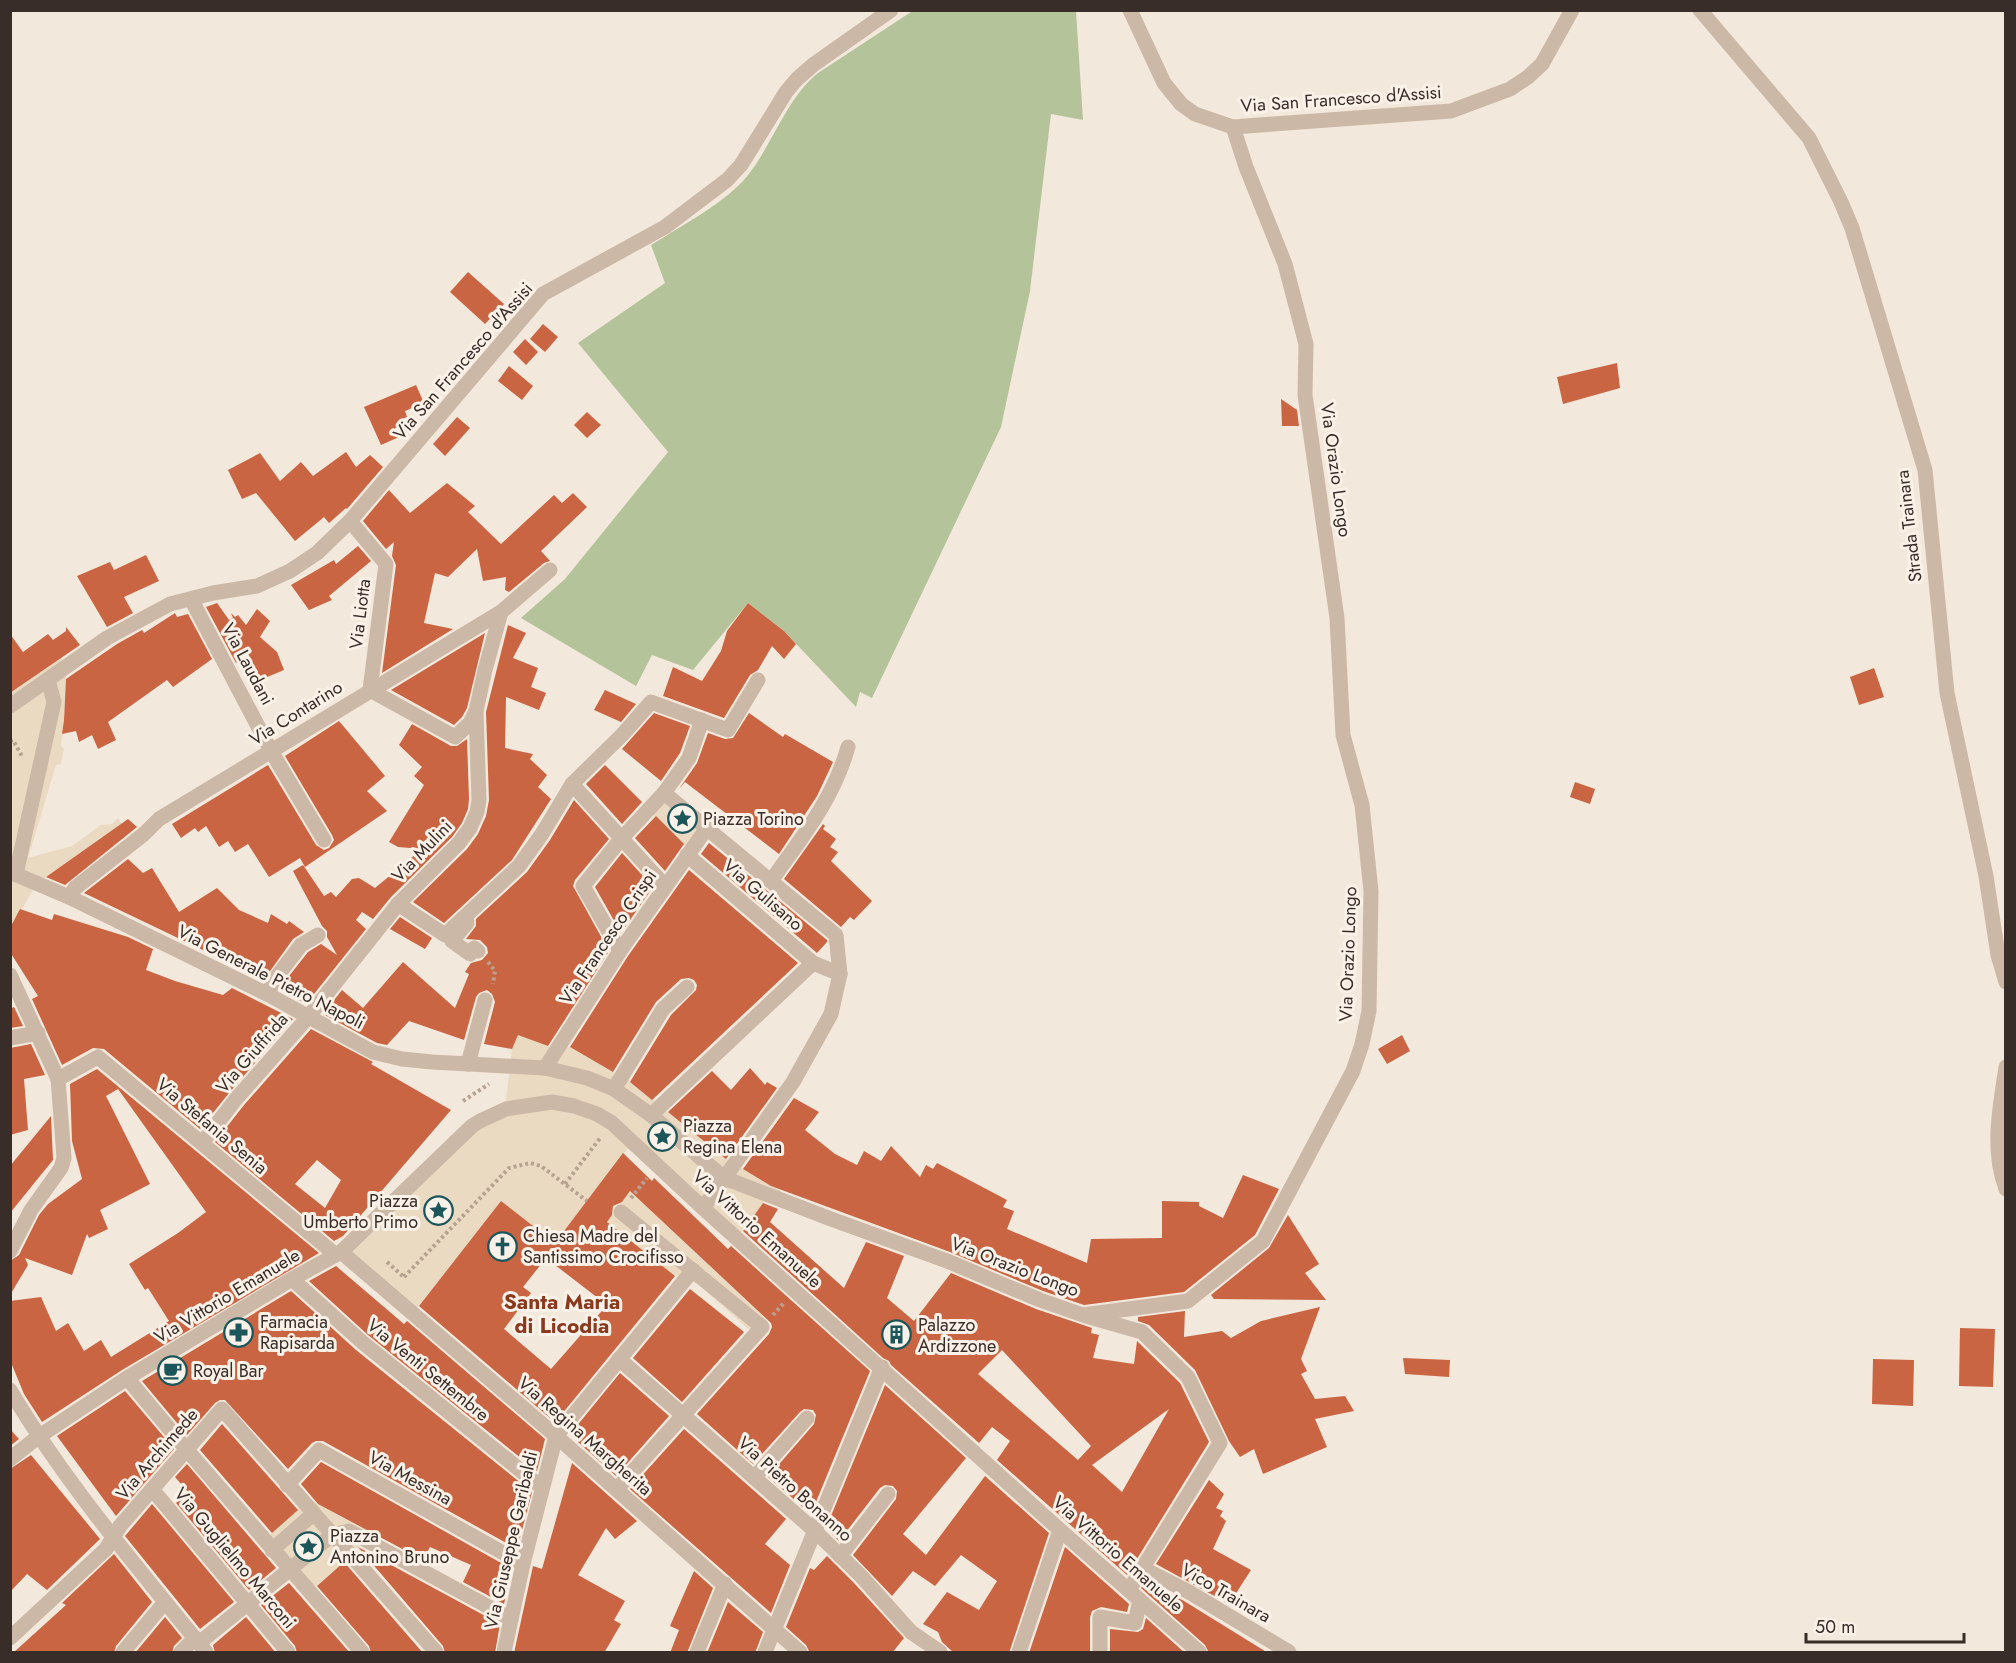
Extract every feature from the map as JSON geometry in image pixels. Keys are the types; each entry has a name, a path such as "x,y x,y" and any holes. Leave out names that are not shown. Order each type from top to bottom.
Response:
{"street":[{"name":"Via San Francesco d'Assisi","path":"10,706 107,638 170,604 213,593 257,586 290,571 317,552 350,521 543,294 665,226 727,180 748,155 786,92 797,79 813,64 891,10"},
{"name":"Via San Francesco d'Assisi","path":"1130,10 1164,83 1181,104 1195,114 1233,127 1451,111 1510,89 1528,77 1542,64 1572,10"},
{"name":"Strada Trainara","path":"1700,10 1809,138 1852,228 1925,470 1947,693 1986,876 1998,955 2006,982"},
{"name":"Via Orazio Longo","path":"656,1111 724,1178 947,1261 1040,1300 1083,1315 1188,1301 1263,1241 1353,1071 1362,1044 1369,1011 1371,891 1362,805 1343,735 1337,618 1305,395 1306,344 1285,264 1246,167 1233,127"},
{"name":"Via Liotta","path":"350,521 386,564 370,690"},
{"name":"Via Contarino","path":"69,897 75,888 144,834 159,819 501,612 550,570"},
{"name":"Via Laudani","path":"191,599 271,751 324,840"},
{"name":"Via Mulini","path":"309,1017 398,904 459,843 470,828 479,800 476,711 501,612"},
{"path":"13,873 54,702 48,680"},
{"path":"398,904 445,935 519,866 542,834 572,784 623,734 651,702 728,730 758,680"},
{"path":"370,690 455,737 470,723 476,711"},
{"path":"620,951 583,885 666,790 689,758 702,720"},
{"path":"771,881 827,801 841,772 848,747"},
{"path":"572,784 665,886"},
{"path":"666,790 709,830 836,935 840,974 831,1014 793,1082 703,1208"},
{"name":"Via Francesco Crispi","path":"545,1068 620,951 689,853 709,830"},
{"name":"Via Gulisano","path":"689,853 813,963 840,974"},
{"name":"Via Generale Pietro Napoli","path":"13,873 69,897 267,994 373,1052 402,1059 468,1064 498,1072 545,1068 618,1083 656,1111"},
{"path":"466,916 467,923 452,941 470,954 474,948 477,951"},
{"path":"267,994 301,945 318,935"},
{"path":"656,1111 813,963"},
{"path":"10,975 58,1079 64,1158 61,1168 31,1210 10,1251"},
{"path":"618,1083 663,1009 687,987"},
{"path":"468,1064 484,1000"},
{"name":"Via Giuffrida","path":"202,1143 236,1099 309,1017"},
{"path":"10,1038 38,1033"},
{"name":"Via Stefania Senia","path":"58,1079 98,1057 338,1254"},
{"path":"2006,1066 1996,1142 1999,1173 2006,1189"},
{"name":"Via Vittorio Emanuele","path":"10,1459 38,1437 127,1378 338,1254 472,1126 506,1109 552,1102 574,1106 597,1114 612,1123 703,1208 1199,1653"},
{"path":"617,1489 762,1328 689,1275 621,1212"},
{"name":"Via Regina Margherita","path":"338,1254 556,1436 800,1653"},
{"path":"556,1436 689,1275"},
{"name":"Via Venti Settembre","path":"292,1279 362,1342 541,1488"},
{"path":"1083,1315 1143,1332 1188,1377 1220,1443 1142,1568 1134,1595 1135,1623 1100,1617 1100,1653"},
{"name":"Via Pietro Bonanno","path":"619,1359 815,1531 861,1576 911,1632 940,1653"},
{"path":"765,1653 882,1367"},
{"path":"127,1378 268,1545 287,1572 309,1592 362,1653"},
{"path":"10,1390 38,1437 113,1537 200,1645"},
{"name":"Via Archimede","path":"10,1638 106,1549 152,1489 222,1409 436,1653"},
{"path":"754,1478 807,1418"},
{"name":"Via Giuseppe Garibaldi","path":"504,1653 541,1488 556,1436"},
{"name":"Via Messina","path":"287,1485 320,1450 523,1564"},
{"name":"Via Guglielmo Marconi","path":"152,1489 288,1653"},
{"path":"840,1556 888,1494"},
{"path":"268,1545 313,1514"},
{"path":"1019,1653 1060,1530"},
{"path":"181,1653 200,1645 332,1535 349,1531 511,1619"},
{"name":"Vico Trainara","path":"1142,1568 1189,1592 1289,1653"},
{"path":"697,1653 725,1584"},
{"path":"123,1653 165,1602"}],"path":[{"path":"477,951 495,970 493,988 484,1000"},
{"path":"463,1101 498,1072"},
{"path":"565,1184 601,1137"},
{"path":"404,1277 509,1168 530,1163 541,1166 551,1171 587,1201"},
{"path":"621,1212 657,1164"},
{"path":"762,1328 795,1291"}],"green space":[{"path":"914,10 1076,11 1083,120 1051,114 1030,291 1001,427 872,698 860,692 856,707 784,631 748,603 693,670 652,655 636,686 521,618 565,579 668,452 578,343 665,283 651,245 703,213 739,185 757,162 797,95 807,83 818,73"}],"shaded area":[{"path":"61,658 66,677 61,746 64,749 61,764 56,765 28,858 72,846 101,825 112,824 118,818 122,824 37,883 11,928 11,693"},
{"name":"Piazza Torino","path":"673,791 709,822 687,847 644,806"},
{"name":"Piazza Umberto Primo","path":"517,1034 550,1047 566,1045 628,1080 728,1160 781,1191 764,1202 737,1237 633,1142 555,1243 501,1202 412,1314 341,1252 472,1126 505,1109 512,1049"},
{"path":"631,1190 768,1321 755,1335 699,1285 671,1273 607,1222"},
{"name":"Piazza Antonino Bruno","path":"306,1497 367,1531 361,1544 344,1562 304,1596 259,1545 298,1509"}],"building":[{"path":"468,272 504,304 485,324 450,292"},
{"path":"543,324 558,337 545,352 530,339"},
{"path":"525,339 538,352 526,365 513,352"},
{"path":"1617,363 1620,388 1563,404 1557,377"},
{"path":"509,366 533,386 522,400 498,381"},
{"path":"416,385 424,403 405,411 407,417 399,420 402,425 395,428 399,437 381,445 364,407"},
{"path":"1281,399 1297,410 1299,426 1282,426"},
{"path":"587,412 601,425 587,438 574,425"},
{"path":"457,417 470,428 445,456 433,444"},
{"path":"346,452 356,467 370,455 383,467 347,509 329,523 324,517 295,541 256,493 242,499 228,470 260,453 280,481 301,462 313,476"},
{"path":"447,483 475,506 468,512 501,544 554,495 562,503 573,493 587,507 541,551 550,561 544,563 509,592 505,590 506,577 483,581 477,549 448,577 435,573 424,623 453,629 382,673 396,565 392,556 394,542 386,549 363,521 389,490 410,513"},
{"path":"358,546 371,561 329,596 332,600 309,610 291,585 334,560 336,564"},
{"path":"146,555 159,581 124,597 133,613 107,627 77,576 110,562 114,570"},
{"path":"217,603 229,620 233,618 231,613 235,617 238,615 246,625 257,609 270,621 260,637 277,652 284,670 260,680 247,651 236,663 206,607"},
{"path":"748,603 784,631 796,644 784,659 772,646 758,670 750,675 724,718 663,696 673,667 702,681 721,651 727,631"},
{"path":"175,613 177,617 188,614 212,659 173,687 167,680 108,722 116,740 98,749 92,735 79,742 76,731 62,734 66,679 117,644 142,630 144,633"},
{"path":"508,625 526,633 513,658 538,668 531,687 546,693 539,710 506,697 505,748 533,754 530,759 547,775 538,787 551,799 512,860 444,923 413,902 467,849 478,834 486,816 489,800 486,712"},
{"path":"66,627 80,645 10,693 10,634 23,652 48,634 53,640 66,631"},
{"path":"485,633 467,708 454,725 391,690"},
{"path":"1874,668 1884,697 1859,705 1850,677"},
{"path":"605,690 636,704 621,722 594,710"},
{"path":"654,713 690,726 680,753 661,781 622,749"},
{"path":"749,713 783,737 785,734 833,762 817,796 779,854 685,782 679,789 697,763 708,733 725,739 733,738"},
{"path":"339,721 385,776 367,791 387,811 305,867 300,858 269,877 248,844 235,852 228,841 219,847 206,826 198,832 195,828 181,838 172,824 268,765 316,845 324,850 329,848 334,840 332,835 285,756"},
{"path":"412,724 451,746 457,746 467,739 468,809 452,837 391,897 373,919 362,912 356,920 366,929 306,1004 280,990 286,980 308,952 321,944 337,955 327,937 327,931 322,926 293,871 303,865 324,896 331,892 336,897 352,879 359,878 375,888 422,849 398,847 389,842 424,785 414,776 422,767 399,745"},
{"path":"605,765 642,802 622,824 586,784"},
{"path":"1575,782 1595,789 1590,804 1570,797"},
{"path":"574,800 609,839 575,880 573,886 609,951 548,1046 518,1035 512,1049 484,1044 495,1002 492,994 487,990 476,997 464,1040 409,1021 387,1045 377,1043 323,1014 342,990 363,1008 403,962 455,1008 469,974 465,972 471,963 482,960 488,953 487,947 480,940 466,939 476,926 476,919 527,872"},
{"path":"656,816 684,844 665,871 635,838"},
{"path":"128,819 137,827 65,885 46,877"},
{"path":"823,824 825,826 823,829 836,839 830,847 838,852 831,861 872,901 854,920 850,917 841,927 784,879"},
{"path":"709,843 827,940 817,953 701,854"},
{"path":"622,853 653,887 621,933 595,887"},
{"path":"128,859 143,873 152,868 179,912 217,888 239,910 268,923 271,914 287,924 289,921 304,932 293,939 263,981 249,975 251,973 84,893"},
{"path":"689,870 798,963 652,1100 630,1082 671,1015 696,990 697,985 694,980 681,979 656,1002 613,1072 570,1047 628,956"},
{"path":"20,909 52,920 54,914 128,937 153,949 146,970 223,995 232,988 293,1019 200,1129 104,1049 93,1048 62,1065 32,999 38,996 10,952 10,928"},
{"path":"400,917 432,938 425,949 390,929"},
{"path":"14,1007 23,1026 10,1028 10,1009"},
{"path":"311,1029 373,1062 371,1064 451,1110 343,1236 334,1241 215,1142 244,1105","holes":["317,1160 341,1180 325,1208 295,1184"]},
{"path":"1402,1035 1410,1051 1387,1064 1378,1049"},
{"path":"31,1044 45,1075 24,1079 28,1130 10,1135 10,1048"},
{"path":"750,1068 765,1085 767,1082 777,1088 726,1159 668,1112 712,1071 731,1090"},
{"path":"97,1069 319,1253 122,1370 42,1422 24,1394 10,1360 10,1301 41,1297 56,1331 68,1323 84,1351 101,1340 111,1357 169,1321 148,1288 145,1290 129,1264 206,1212 118,1089 106,1096 150,1184 100,1210 108,1229 89,1238 87,1234 72,1275 25,1258 28,1265 10,1295 10,1261 19,1255 39,1215 48,1204 82,1179 72,1141 70,1084"},
{"path":"794,1098 819,1112 805,1130 835,1154 857,1165 864,1151 881,1161 891,1146 920,1177 926,1165 933,1169 937,1163 1007,1200 1003,1207 1014,1211 1007,1229 1087,1263 1091,1239 1162,1238 1162,1201 1199,1202 1199,1206 1223,1218 1243,1175 1279,1189 1255,1235 1184,1292 1084,1305 1043,1291 950,1252 771,1186 743,1169"},
{"path":"51,1116 53,1160 10,1213 10,1166"},
{"path":"623,1153 652,1181 654,1178 728,1249 731,1246 870,1371 811,1514 768,1477 814,1424 816,1415 813,1410 804,1409 800,1412 753,1464 697,1414 769,1334 771,1323 630,1191 622,1202 613,1206 612,1215 607,1222 675,1276 557,1420 551,1415 550,1418 419,1306 501,1201 555,1243","holes":["546,1258 607,1305 551,1369 504,1329 531,1293 523,1287"]},
{"path":"763,1203 778,1209 770,1222 844,1288 866,1242 904,1256 887,1298 914,1321 951,1273 1036,1309 1092,1328 1091,1333 1099,1335 1093,1358 1134,1364 1137,1341 1180,1383 1209,1442 1127,1575 997,1460 1010,1441 992,1427 979,1443 743,1231","holes":["1002,1350 1091,1446 1078,1460 978,1374","1169,1409 1122,1492 1092,1465"]},
{"path":"1288,1215 1319,1264 1305,1273 1326,1300 1214,1299 1211,1295 1269,1248"},
{"path":"336,1266 404,1324 407,1321 545,1439 537,1471 368,1335 309,1281"},
{"path":"690,1289 744,1332 682,1402 633,1358"},
{"path":"291,1291 356,1350 532,1492 517,1549 323,1441 312,1443 288,1469 225,1400 215,1403 187,1435 142,1381"},
{"path":"1320,1307 1301,1359 1307,1371 1301,1374 1315,1399 1345,1396 1354,1411 1315,1419 1327,1447 1263,1474 1254,1449 1240,1457 1229,1441 1195,1370 1149,1325 1138,1321 1138,1317 1185,1311 1184,1337 1222,1331 1231,1338 1261,1321"},
{"path":"1960,1328 1995,1329 1993,1387 1959,1386"},
{"path":"1403,1358 1450,1360 1449,1377 1405,1374"},
{"path":"1873,1359 1914,1360 1913,1406 1872,1404"},
{"path":"620,1373 669,1416 616,1476 571,1433"},
{"path":"885,1385 966,1458 903,1534 926,1555 985,1476 1049,1533 1009,1653 954,1653 942,1642 938,1632 923,1624 947,1592 979,1610 997,1581 961,1555 935,1586 913,1571 892,1596 853,1555 896,1499 897,1491 893,1486 885,1485 880,1488 839,1541 826,1528"},
{"path":"125,1391 174,1449 116,1516 57,1436"},
{"path":"222,1424 298,1510 272,1533 200,1450"},
{"path":"10,1429 19,1439 10,1446"},
{"path":"684,1429 786,1519 765,1544 790,1565 771,1613 630,1489"},
{"path":"31,1455 100,1539 47,1590 27,1574 10,1592 10,1469"},
{"path":"321,1462 512,1569 504,1604 463,1582 471,1565 430,1547 423,1560 318,1504 301,1484"},
{"path":"572,1463 637,1521 615,1539 606,1528 578,1575 625,1601 614,1620 621,1624 604,1653 514,1653 533,1566 542,1569"},
{"path":"187,1464 276,1568 249,1590 176,1503 188,1492 175,1477"},
{"path":"1209,1480 1224,1494 1216,1508 1223,1511 1220,1516 1226,1521 1213,1549 1251,1570 1229,1604 1156,1564"},
{"path":"152,1504 234,1602 200,1629 125,1536"},
{"path":"358,1547 500,1624 495,1653 445,1653 443,1646"},
{"path":"1065,1547 1129,1604 1127,1612 1101,1607 1092,1611 1090,1653 1029,1653"},
{"path":"114,1554 152,1602 116,1646 114,1653 13,1653 66,1605 62,1603"},
{"path":"827,1556 904,1638 892,1653 810,1653 806,1645 786,1627 810,1568 814,1570"},
{"path":"344,1562 423,1653 371,1653 369,1646 317,1586"},
{"path":"694,1571 713,1588 687,1653 670,1653 679,1630 670,1626"},
{"path":"1146,1581 1184,1601 1268,1653 1209,1653 1205,1645 1141,1588"},
{"path":"289,1583 350,1653 297,1653 295,1646 261,1605"},
{"path":"728,1602 763,1632 755,1653 707,1653"},
{"path":"165,1617 182,1638 174,1646 172,1653 135,1653"},
{"path":"246,1617 276,1653 215,1653 213,1645"},
{"path":"1146,1618 1185,1653 1110,1653 1110,1629 1138,1632 1143,1629"}],"place":[{"name":"Piazza Torino","path":"682,819"},
{"name":"Piazza Regina Elena","path":"662,1136"},
{"name":"Piazza Umberto Primo","path":"439,1211"},
{"name":"Chiesa Madre del Santissimo Crocifisso","path":"502,1246"},
{"name":"Farmacia Rapisarda","path":"239,1332"},
{"name":"Palazzo Ardizzone","path":"897,1335"},
{"name":"Royal Bar","path":"172,1371"},
{"name":"Piazza Antonino Bruno","path":"309,1546"}],"district":[{"name":"Santa Maria di Licodia","path":"562,1314"}]}
